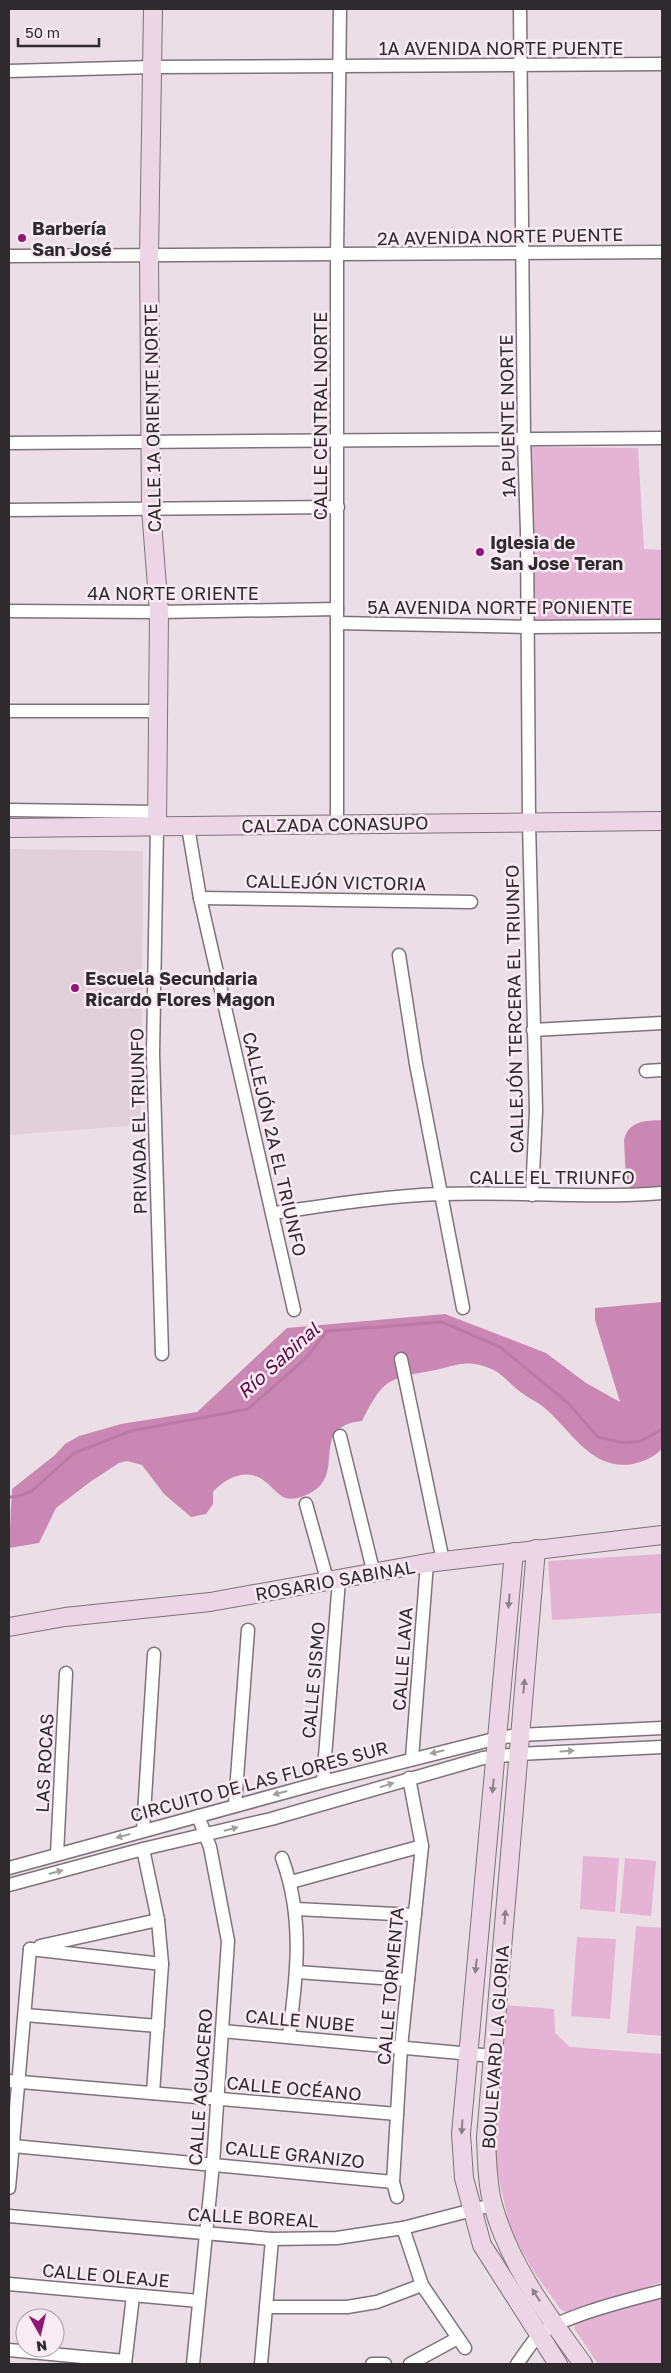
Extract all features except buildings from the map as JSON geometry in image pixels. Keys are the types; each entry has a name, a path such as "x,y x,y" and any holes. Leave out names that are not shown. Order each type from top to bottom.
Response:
{"street":[{"name":"CALLE 1A ORIENTE NORTE","path":"153,9 149,255 151,509 159,612 157,819"},
{"name":"CALLE CENTRAL NORTE","path":"337,824 337,255 340,9"},
{"name":"1A PUENTE NORTE","path":"520,9 529,822"},
{"name":"1A AVENIDA NORTE PUENTE","path":"9,71 153,67 662,64"},
{"name":"2A AVENIDA NORTE PUENTE","path":"9,256 662,252"},
{"path":"9,443 662,438"},
{"path":"9,510 338,507"},
{"name":"4A NORTE ORIENTE","path":"9,611 159,612 337,609"},
{"name":"5A AVENIDA NORTE PONIENTE","path":"337,623 528,627 662,626"},
{"path":"9,711 158,711"},
{"path":"9,810 157,819"},
{"name":"CALZADA CONASUPO","path":"9,828 157,819 188,827 662,822"},
{"name":"PRIVADA EL TRIUNFO","path":"157,819 153,1054 162,1354"},
{"name":"CALLEJÓN TERCERA EL TRIUNFO","path":"529,822 536,1111 532,1195"},
{"name":"CALLEJÓN 2A EL TRIUNFO","path":"188,827 200,898 274,1213 294,1310"},
{"name":"CALLEJÓN VICTORIA","path":"200,898 471,902"},
{"path":"398,955 416,1064 463,1308"},
{"path":"533,1030 662,1023"},
{"path":"646,1071 662,1070"},
{"name":"CALLE EL TRIUNFO","path":"274,1213 442,1194 662,1193"},
{"name":"CALLE LAVA","path":"402,1359 435,1562 412,1758"},
{"path":"340,1436 374,1574"},
{"path":"306,1504 333,1581"},
{"name":"ROSARIO SABINAL","path":"9,1627 65,1617 210,1602 435,1562 662,1534"},
{"name":"BOULEVARD LA GLORIA","path":"536,1549 486,2137 492,2204 506,2245 555,2325 583,2364"},
{"name":"BOULEVARD LA GLORIA","path":"514,1552 461,2134 464,2178 471,2210 482,2245 538,2336 558,2364"},
{"name":"CALLE SISMO","path":"322,1782 333,1581"},
{"path":"235,1805 248,1630"},
{"path":"143,1830 154,1654"},
{"name":"LAS ROCAS","path":"57,1854 66,1673"},
{"name":"CIRCUITO DE LAS FLORES SUR","path":"9,1868 412,1758 497,1747 519,1735 662,1728"},
{"path":"9,1885 142,1849 271,1819 409,1778 497,1747 518,1754 662,1747"},
{"name":"CALLE TORMENTA","path":"397,2198 393,2182 401,2047 422,1846 409,1778"},
{"name":"CALLE AGUACERO","path":"192,2364 213,2164 228,1941 210,1847 198,1816"},
{"path":"291,1882 422,1846"},
{"path":"142,1849 158,1920 162,1964 153,2093"},
{"path":"282,1858 291,1882 296,1909 297,1972 289,2036"},
{"path":"296,1909 415,1915"},
{"path":"30,1949 158,1920"},
{"path":"30,1949 162,1964"},
{"path":"9,2188 13,2146 13,2082 24,2015 30,1949"},
{"path":"297,1972 408,1980"},
{"path":"24,2015 158,2026"},
{"name":"CALLE NUBE","path":"222,2030 493,2056"},
{"name":"CALLE OCÉANO","path":"13,2082 397,2114"},
{"name":"CALLE GRANIZO","path":"13,2146 393,2182"},
{"name":"CALLE BOREAL","path":"9,2216 272,2239 337,2238 403,2228 492,2204"},
{"path":"403,2228 422,2285 461,2343 410,2364"},
{"path":"261,2364 272,2239"},
{"name":"CALLE OLEAJE","path":"9,2284 199,2301"},
{"path":"266,2307 348,2307 377,2302 422,2285"},
{"path":"517,2364 538,2336 555,2325 621,2301 662,2291"},
{"path":"9,2350 125,2363 134,2296"},
{"path":"372,2364 385,2364"}],"shaded area":[{"path":"532,447 638,448 644,549 662,550 662,619 534,620"},
{"name":"Escuela Secundaria Ricardo Flores Magon","path":"9,849 143,851 141,1125 9,1135"},
{"path":"662,1120 662,1188 631,1189 626,1180 624,1140 626,1133 638,1123"},
{"path":"662,1302 662,1448 653,1456 642,1461 619,1465 606,1462 584,1448 544,1408 498,1373 481,1365 459,1364 403,1377 387,1384 375,1397 362,1421 345,1425 336,1433 331,1442 326,1477 319,1487 299,1498 288,1499 280,1495 267,1483 253,1475 238,1475 224,1482 213,1492 213,1504 206,1514 191,1517 164,1494 142,1465 127,1461 119,1463 90,1482 56,1508 39,1543 9,1548 12,1489 55,1455 65,1444 79,1436 121,1424 197,1412 287,1328 445,1314 546,1353 586,1383 620,1402 595,1320 595,1308"},
{"path":"662,1554 662,1613 552,1620 548,1561"},
{"path":"583,1856 619,1858 615,1912 580,1909"},
{"path":"625,1858 656,1861 651,1916 620,1913"},
{"path":"636,1926 662,1928 662,2036 627,2033"},
{"path":"577,1937 616,1939 610,2019 571,2016"},
{"path":"506,2005 554,2009 555,2033 570,2047 662,2054 662,2282 567,2313 560,2309 534,2272 511,2232 497,2171 494,2146"},
{"path":"662,2297 662,2364 598,2364 574,2328 576,2321"}],"waterway":[{"name":"Río Sabinal","path":"9,1497 16,1497 32,1491 74,1453 131,1431 248,1409 306,1358 327,1331 442,1322 500,1347 568,1403 598,1437 624,1443 641,1441 662,1429"}],"place":[{"name":"Barbería San José","path":"22,238"},
{"name":"Iglesia de San Jose Teran","path":"480,552"},
{"name":"Escuela Secundaria Ricardo Flores Magon","path":"75,988"}]}
